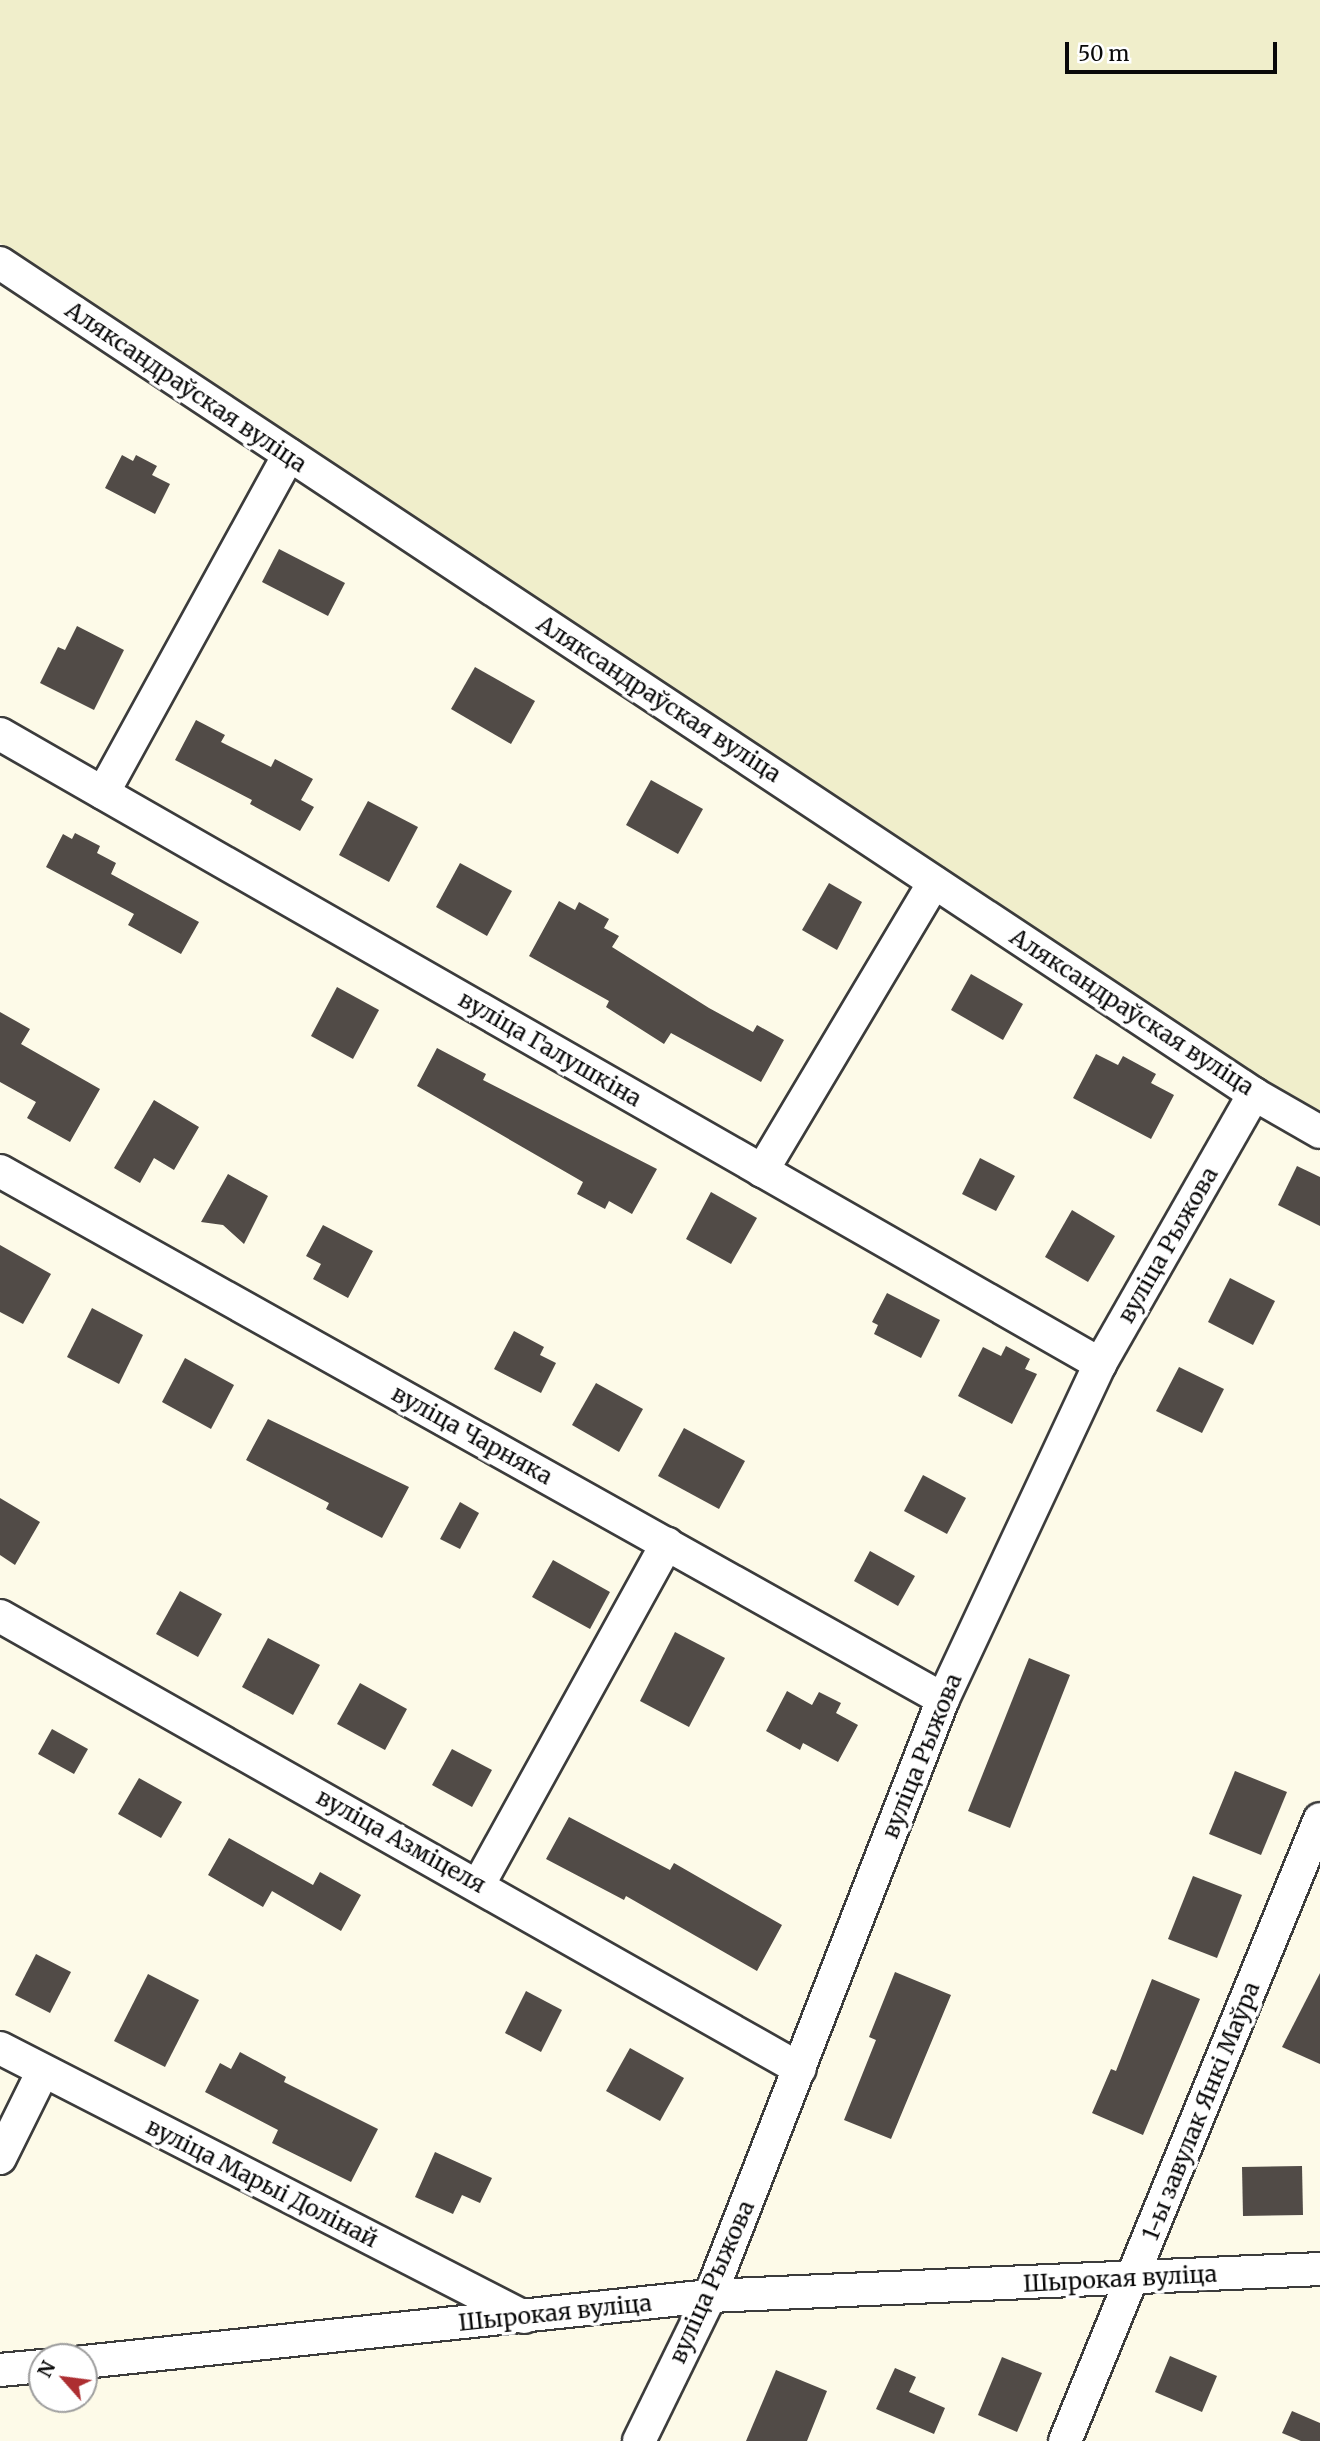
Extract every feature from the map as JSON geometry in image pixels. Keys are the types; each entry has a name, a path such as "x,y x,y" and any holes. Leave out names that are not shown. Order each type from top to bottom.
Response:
{"street":[{"name":"Аляксандраўская вуліца","path":"0,263 1254,1094 1320,1132"},
{"path":"103,793 289,455"},
{"name":"вуліца Галушкіна","path":"0,734 1100,1364"},
{"path":"762,1171 934,882"},
{"name":"вуліца Рыжова","path":"639,2441 710,2297 943,1699 1100,1364 1254,1094"},
{"name":"вуліца Чарняка","path":"0,1171 943,1699"},
{"path":"479,1884 667,1544"},
{"name":"вуліца Азміцеля","path":"0,1616 479,1884 800,2069"},
{"name":"1-ы завулак Янкі Маўра","path":"1065,2441 1133,2279 1306,1886 1320,1819"},
{"name":"вуліца Марыі Долінай","path":"0,2049 524,2317"},
{"path":"0,2158 43,2071"},
{"name":"Шырокая вуліца","path":"98,2361 710,2297 1320,2269"},
{"path":"0,2370 28,2367"}],"shaded area":[{"path":"0,0 1320,0 1320,1126 760,779 0,243"}],"building":[{"path":"122,455 133,461 136,455 157,466 152,475 170,484 155,514 105,488"},
{"path":"279,549 345,583 328,616 262,582"},
{"path":"77,626 124,650 94,710 40,683 58,647 65,650"},
{"path":"475,667 535,701 511,744 451,709"},
{"path":"196,720 225,735 221,742 271,767 275,759 313,779 301,800 314,807 300,831 250,804 252,800 175,760"},
{"path":"651,780 703,809 678,854 626,825"},
{"path":"368,801 418,827 389,882 339,855"},
{"path":"75,833 100,846 97,853 116,863 111,874 199,922 181,954 128,925 134,914 46,867 63,834 72,839"},
{"path":"460,863 512,891 487,936 436,907"},
{"path":"829,883 862,902 837,950 802,930"},
{"path":"559,901 575,910 579,902 609,919 604,928 619,936 612,947 709,1008 753,1032 757,1025 784,1040 761,1082 671,1033 664,1044 606,1007 609,1001 529,956"},
{"path":"971,974 1023,1004 1003,1040 951,1010"},
{"path":"337,987 379,1010 353,1059 311,1036"},
{"path":"0,1012 30,1029 21,1044 100,1089 70,1142 27,1118 36,1102 0,1082"},
{"path":"437,1048 486,1074 483,1080 657,1169 632,1214 609,1201 605,1209 577,1194 583,1182 417,1086"},
{"path":"1096,1054 1118,1065 1123,1056 1156,1074 1151,1083 1174,1095 1151,1139 1073,1098"},
{"path":"154,1100 199,1127 174,1170 154,1158 140,1183 114,1168"},
{"path":"980,1158 1015,1176 996,1211 962,1194"},
{"path":"1297,1166 1320,1177 1320,1226 1278,1205"},
{"path":"228,1174 268,1196 244,1244 223,1225 201,1222"},
{"path":"711,1192 757,1218 731,1264 686,1239"},
{"path":"1072,1210 1115,1236 1088,1282 1045,1257"},
{"path":"323,1225 373,1251 348,1298 313,1279 321,1264 306,1256"},
{"path":"0,1245 51,1274 23,1324 0,1312"},
{"path":"1230,1278 1275,1301 1253,1345 1208,1322"},
{"path":"887,1293 940,1320 921,1358 874,1334 878,1325 872,1322"},
{"path":"92,1308 143,1335 119,1384 67,1357"},
{"path":"514,1331 544,1347 540,1355 556,1363 541,1393 494,1369"},
{"path":"1006,1346 1030,1359 1025,1369 1037,1374 1012,1424 958,1396 983,1347 1001,1356"},
{"path":"185,1358 234,1385 211,1429 162,1402"},
{"path":"1179,1367 1224,1389 1202,1433 1156,1411"},
{"path":"596,1383 643,1409 619,1452 572,1425"},
{"path":"268,1419 409,1487 382,1538 326,1509 329,1503 246,1460"},
{"path":"684,1428 745,1461 719,1509 658,1476"},
{"path":"923,1475 966,1498 947,1534 904,1511"},
{"path":"0,1498 40,1522 15,1565 0,1555"},
{"path":"460,1502 479,1513 460,1549 440,1539"},
{"path":"870,1551 915,1576 898,1606 854,1581"},
{"path":"553,1560 610,1592 590,1629 532,1597"},
{"path":"180,1591 222,1614 198,1657 156,1634"},
{"path":"675,1632 725,1658 689,1727 640,1701"},
{"path":"268,1638 320,1665 293,1715 242,1687"},
{"path":"1029,1658 1070,1675 1010,1828 968,1811"},
{"path":"360,1683 407,1709 385,1750 337,1724"},
{"path":"787,1691 812,1705 819,1692 841,1703 836,1713 858,1725 838,1762 803,1743 800,1750 766,1731"},
{"path":"52,1729 88,1749 74,1774 38,1754"},
{"path":"452,1749 492,1770 472,1807 432,1785"},
{"path":"1235,1771 1287,1792 1261,1855 1209,1834"},
{"path":"139,1778 182,1802 161,1838 118,1814"},
{"path":"569,1817 670,1870 674,1863 782,1925 757,1971 626,1896 624,1900 546,1859"},
{"path":"229,1838 313,1885 320,1872 361,1895 341,1931 272,1891 263,1907 208,1875"},
{"path":"1193,1876 1242,1895 1217,1958 1168,1939"},
{"path":"36,1954 71,1972 50,2013 15,1995"},
{"path":"895,1972 951,1995 891,2139 844,2120 876,2040 869,2037"},
{"path":"1320,1973 1320,2064 1282,2047"},
{"path":"148,1974 199,2000 165,2067 114,2041"},
{"path":"1152,1979 1200,1999 1143,2135 1092,2113 1111,2069 1116,2071"},
{"path":"526,1991 562,2010 541,2052 505,2033"},
{"path":"630,2048 684,2078 660,2121 606,2091"},
{"path":"240,2052 286,2077 284,2082 378,2129 351,2182 272,2143 278,2130 205,2092 220,2063 231,2069"},
{"path":"435,2152 492,2178 480,2203 462,2195 453,2214 415,2197"},
{"path":"1302,2166 1303,2215 1243,2216 1242,2167"},
{"path":"1170,2356 1217,2376 1202,2412 1155,2392"},
{"path":"1002,2357 1042,2373 1017,2432 978,2415"},
{"path":"895,2368 916,2377 909,2392 945,2408 934,2434 876,2409"},
{"path":"776,2370 827,2391 807,2441 746,2441"},
{"path":"1292,2411 1320,2423 1320,2441 1301,2441 1282,2433"}]}
